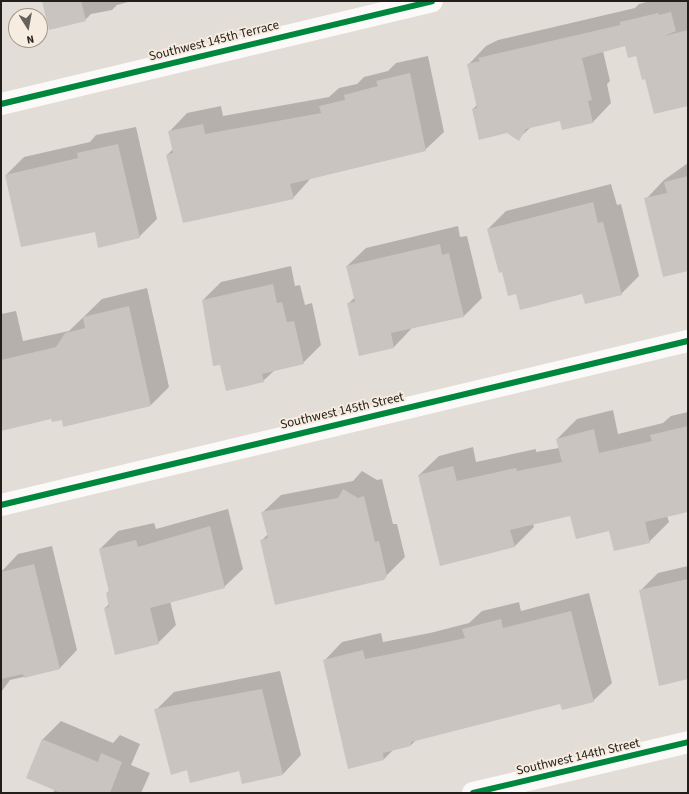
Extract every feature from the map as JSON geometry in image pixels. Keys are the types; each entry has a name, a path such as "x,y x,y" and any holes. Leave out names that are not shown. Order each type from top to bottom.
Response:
{"street":[{"name":"Southwest 145th Terrace","path":"2,99 432,1"},
{"name":"Southwest 145th Street","path":"1,505 688,341"},
{"name":"Southwest 144th Street","path":"473,793 688,742"}],"building":[{"path":"42,1 81,1 86,21 49,30 48,8 44,8"},
{"path":"671,12 676,31 664,36 688,30 688,106 654,114 645,79 642,80 636,56 628,58 625,46 582,58 592,100 588,101 593,123 562,130 560,121 526,129 519,141 507,133 479,140 472,109 477,108 467,64 480,61 478,58 620,25 620,22 658,13 659,15"},
{"path":"410,73 426,151 290,184 294,199 183,223 166,155 173,153 168,131 203,124 205,134 321,113 319,106 345,100 344,95 378,86 376,81"},
{"path":"118,144 140,238 98,248 95,232 21,247 5,175 78,158 77,153"},
{"path":"688,176 688,271 663,277 644,198 667,193 664,182"},
{"path":"593,202 598,223 603,222 622,295 585,304 582,294 520,310 516,294 508,296 502,272 499,273 487,229"},
{"path":"440,244 442,255 449,253 464,317 391,333 394,348 359,356 347,303 355,302 346,266"},
{"path":"273,284 277,303 282,302 287,322 294,321 304,364 262,374 264,382 226,391 220,365 213,366 202,300"},
{"path":"129,306 151,406 63,427 62,420 52,422 51,419 1,431 1,360 56,347 65,333 85,328 83,317"},
{"path":"688,426 688,512 645,522 650,543 614,551 609,531 576,539 570,516 510,530 515,547 440,566 418,475 453,466 457,481 516,468 517,471 562,462 556,439 594,429 599,453 652,441 650,435"},
{"path":"343,489 358,498 364,496 375,542 379,541 387,576 384,580 275,605 260,540 268,538 261,512 338,498"},
{"path":"210,526 225,588 150,608 159,644 115,655 104,608 109,607 106,593 109,592 99,549 136,540 138,547"},
{"path":"34,564 60,669 24,678 23,674 1,679 1,572"},
{"path":"688,579 688,679 659,686 639,590"},
{"path":"571,611 594,702 562,710 560,704 411,742 411,746 383,753 384,760 348,769 323,660 363,650 365,659 465,638 462,629 501,619 503,628"},
{"path":"262,689 283,775 242,784 239,771 190,783 187,770 171,775 154,709"},
{"path":"42,739 98,762 101,753 122,762 110,793 61,793 26,778"}],"cycle path":[{"path":"1,104 432,1"},
{"path":"1,505 688,341"},
{"path":"473,793 688,742"}]}
